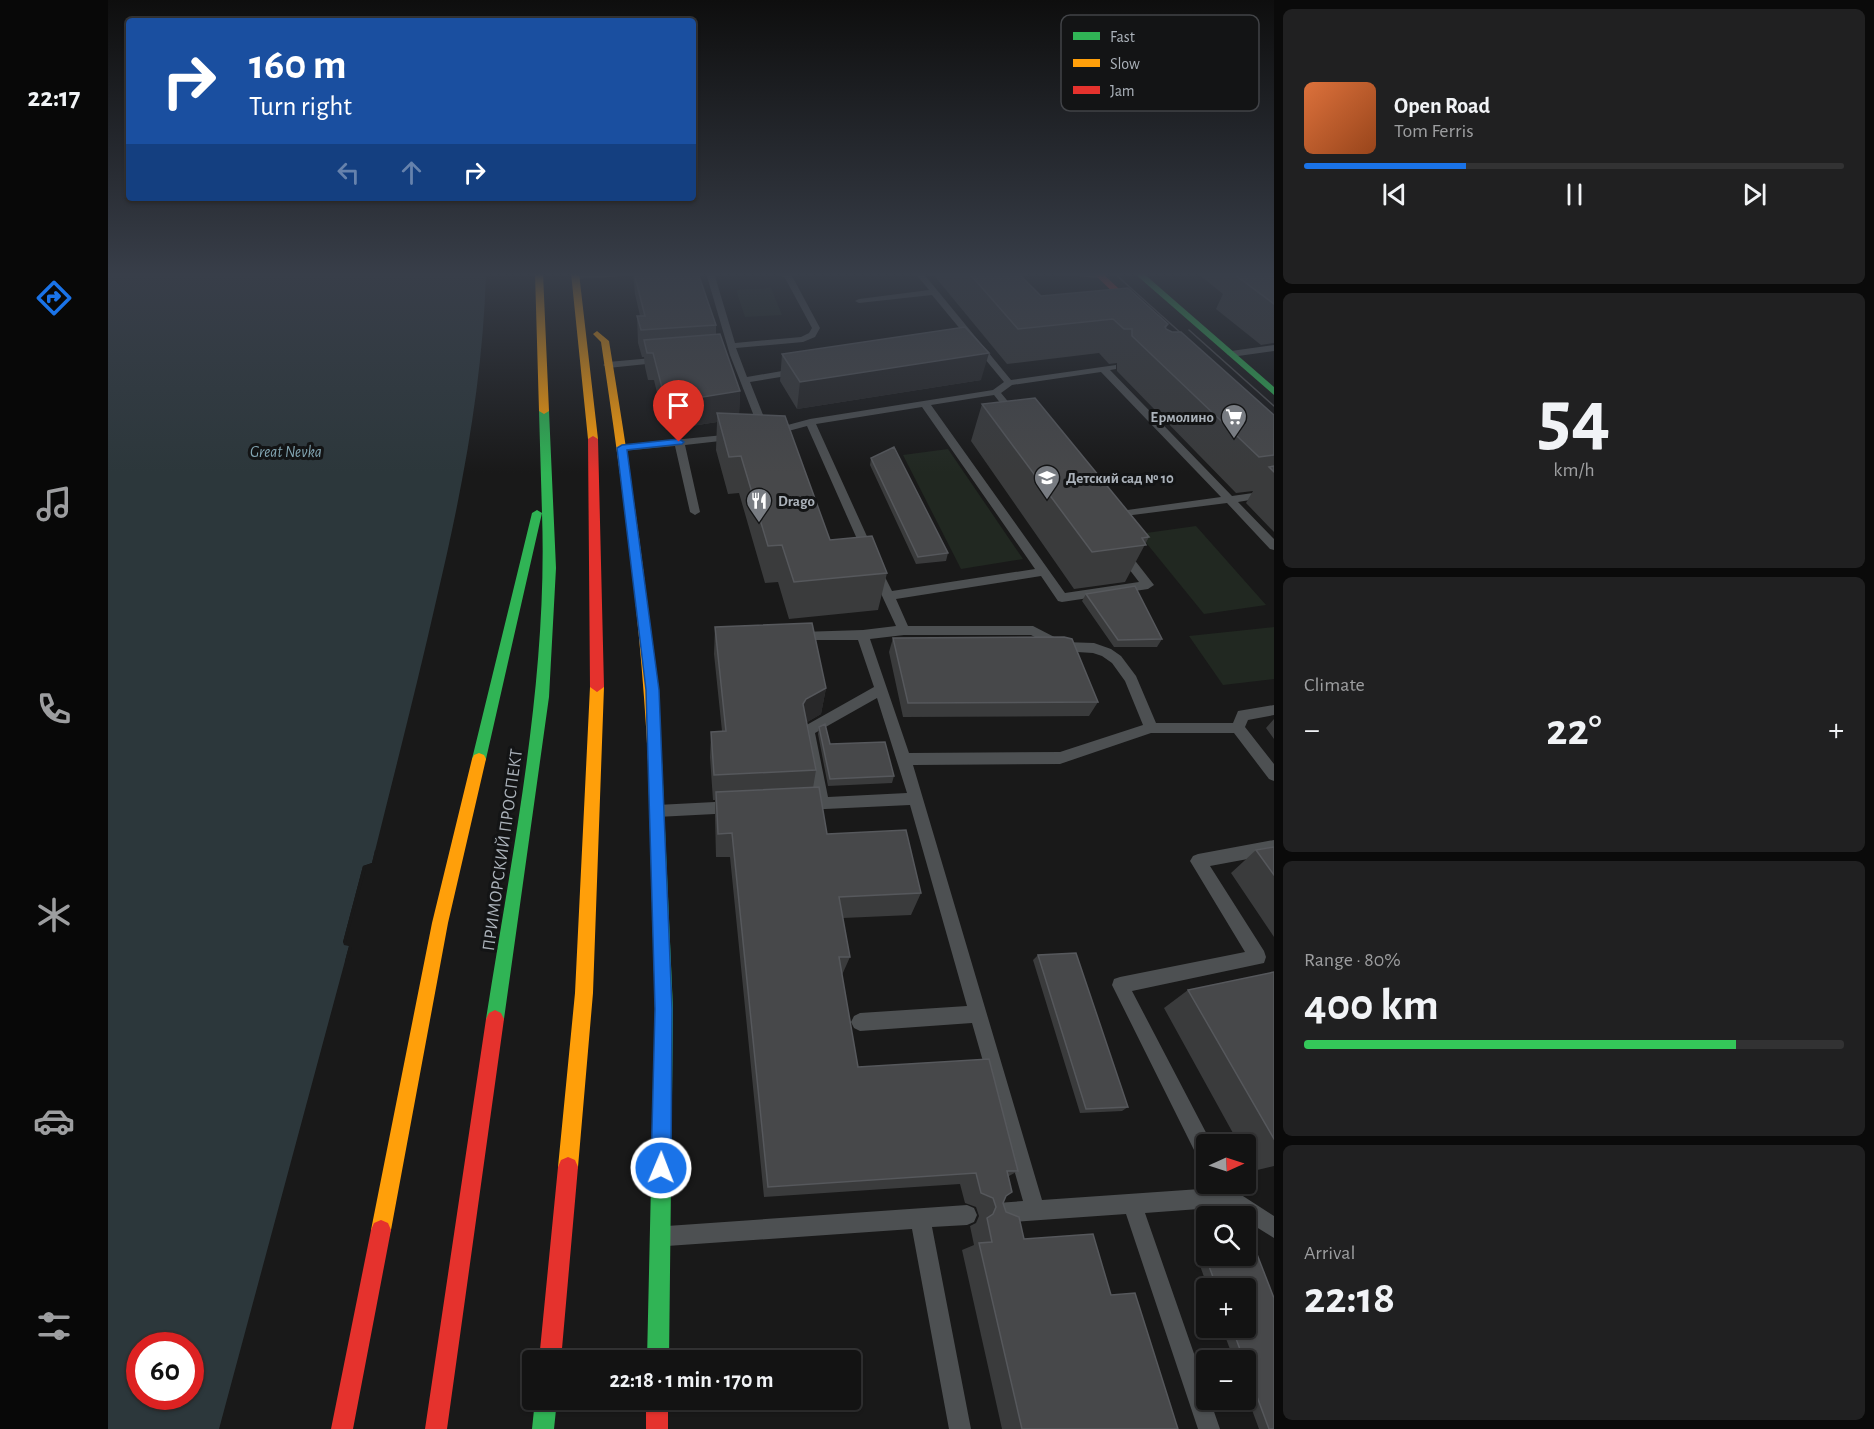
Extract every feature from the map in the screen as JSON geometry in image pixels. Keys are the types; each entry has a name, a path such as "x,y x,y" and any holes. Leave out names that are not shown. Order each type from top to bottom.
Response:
{"main road":[{"name":"ПРИМОРСКИЙ ПРОСПЕКТ","path":"436,1429 542,697 550,568 542,340"},
{"path":"551,1350 584,993 597,694 595,452 583,340"},
{"path":"603,340 622,448 652,690 664,1009 658,1350"},
{"path":"1215,340 1274,392"},
{"path":"342,1429 440,923 548,467"},
{"path":"543,1429 545,1410"},
{"path":"657,1410 657,1429"}],"lane":[{"path":"726,340 729,352 744,380 761,434 810,422 996,392 1009,383 1109,368 1274,546"},
{"path":"729,352 799,340"},
{"path":"973,340 1009,383"},
{"path":"964,345 976,343"},
{"path":"1231,354 1274,348"},
{"path":"609,365 678,359"},
{"path":"744,380 814,369"},
{"path":"996,392 1025,428"},
{"path":"924,404 1062,598 1148,585 1118,547"},
{"path":"810,422 904,630"},
{"path":"622,448 736,436"},
{"path":"679,442 695,512"},
{"path":"1096,519 1274,493"},
{"path":"888,596 1044,572"},
{"path":"804,635 863,635 904,630 1033,631 1068,648 1093,648 1111,654 1123,665 1151,728"},
{"path":"863,635 904,759 1035,1210"},
{"path":"822,803 808,731 881,689"},
{"path":"1238,728 1243,715 1274,710"},
{"path":"904,759 1060,758 1151,728 1238,728"},
{"path":"1238,728 1274,775"},
{"path":"787,805 915,799"},
{"path":"657,811 752,807"},
{"path":"1196,1134 1120,985 1258,957 1198,861 1274,847"},
{"path":"861,1022 979,1014"},
{"path":"997,1213 1132,1204 1198,1194"},
{"path":"1230,1194 1274,1228"},
{"path":"1132,1204 1209,1429"},
{"path":"660,1237 967,1215"},
{"path":"920,1218 960,1429"}],"shaded area":[{"path":"948,449 1023,559 961,569 903,455"},
{"path":"1196,526 1266,605 1204,614 1139,534"},
{"path":"1274,627 1274,679 1223,685 1189,636"}],"water":[{"name":"Great Nevka","path":"108,340 482,340 470,436 455,517 372,863 363,866 343,942 344,945 349,946 219,1429 108,1429"}],"pier":[{"path":"375,850 378,850 374,864 366,868 346,942 352,947 348,961 345,961 349,946 343,942 363,866 372,863"}],"building":[{"path":"644,340 722,340 740,391 666,403 653,353 647,353"},
{"path":"879,340 977,340 989,353 800,382 782,354"},
{"path":"1136,340 1190,340 1274,415 1274,455 1259,457"},
{"path":"1035,398 1149,537 1142,538 1146,545 1092,552 982,404"},
{"path":"717,413 785,416 830,540 872,536 887,573 794,582 782,545 768,546 741,456 729,457"},
{"path":"894,447 948,553 918,557 871,458"},
{"path":"1135,586 1162,639 1118,640 1086,594"},
{"path":"812,623 826,688 806,699 803,704 816,770 714,775 711,732 726,731 715,627"},
{"path":"1064,637 1072,639 1098,702 908,703 893,638"},
{"path":"825,724 830,744 885,742 894,776 830,779 819,727"},
{"path":"819,787 827,834 906,830 921,893 839,897 850,957 839,957 858,1067 989,1059 1018,1171 1007,1171 1012,1192 1006,1196 1003,1203 1006,1212 1019,1217 1024,1239 1093,1234 1111,1295 1135,1293 1178,1429 1022,1429 979,1243 992,1242 987,1218 993,1214 996,1207 993,1198 981,1193 976,1173 768,1187 732,833 718,834 716,792"},
{"path":"1274,847 1274,875 1256,850"},
{"path":"1076,953 1128,1107 1086,1109 1038,955"},
{"path":"1274,972 1274,1139 1188,990"},
{"path":"1256,1252 1274,1298 1274,1429 1269,1429 1256,1394 1256,1350 1240,1350 1236,1338 1256,1338 1256,1278 1213,1278 1209,1266 1256,1266"}],"tram line":[{"path":"1188,340 1192,343"},
{"path":"1200,340 1274,406"}],"traffic: fast":[{"path":"1214,340 1274,392"},
{"path":"495,1019 542,697 550,568 544,411"},
{"path":"479,759 537,513"},
{"path":"655,761 664,1009 658,1350"},
{"path":"543,1429 545,1410"}],"traffic: slow":[{"path":"541,340 544,411"},
{"path":"582,340 593,439"},
{"path":"603,340 629,498 642,603 655,761"},
{"path":"568,1167 584,993 597,687"},
{"path":"381,1230 440,923 479,759"}],"traffic: jam":[{"path":"593,439 597,687"},
{"path":"436,1429 495,1019"},
{"path":"551,1350 568,1167"},
{"path":"342,1429 381,1230"},
{"path":"657,1410 657,1429"}],"place":[{"name":"Ермолино","path":"1234,440"},
{"name":"Детский сад № 10","path":"1047,501"},
{"name":"Drago","path":"759,524"}],"route":[{"path":"661,1168 664,1009 652,690 644,608 622,448 679,442"}]}
